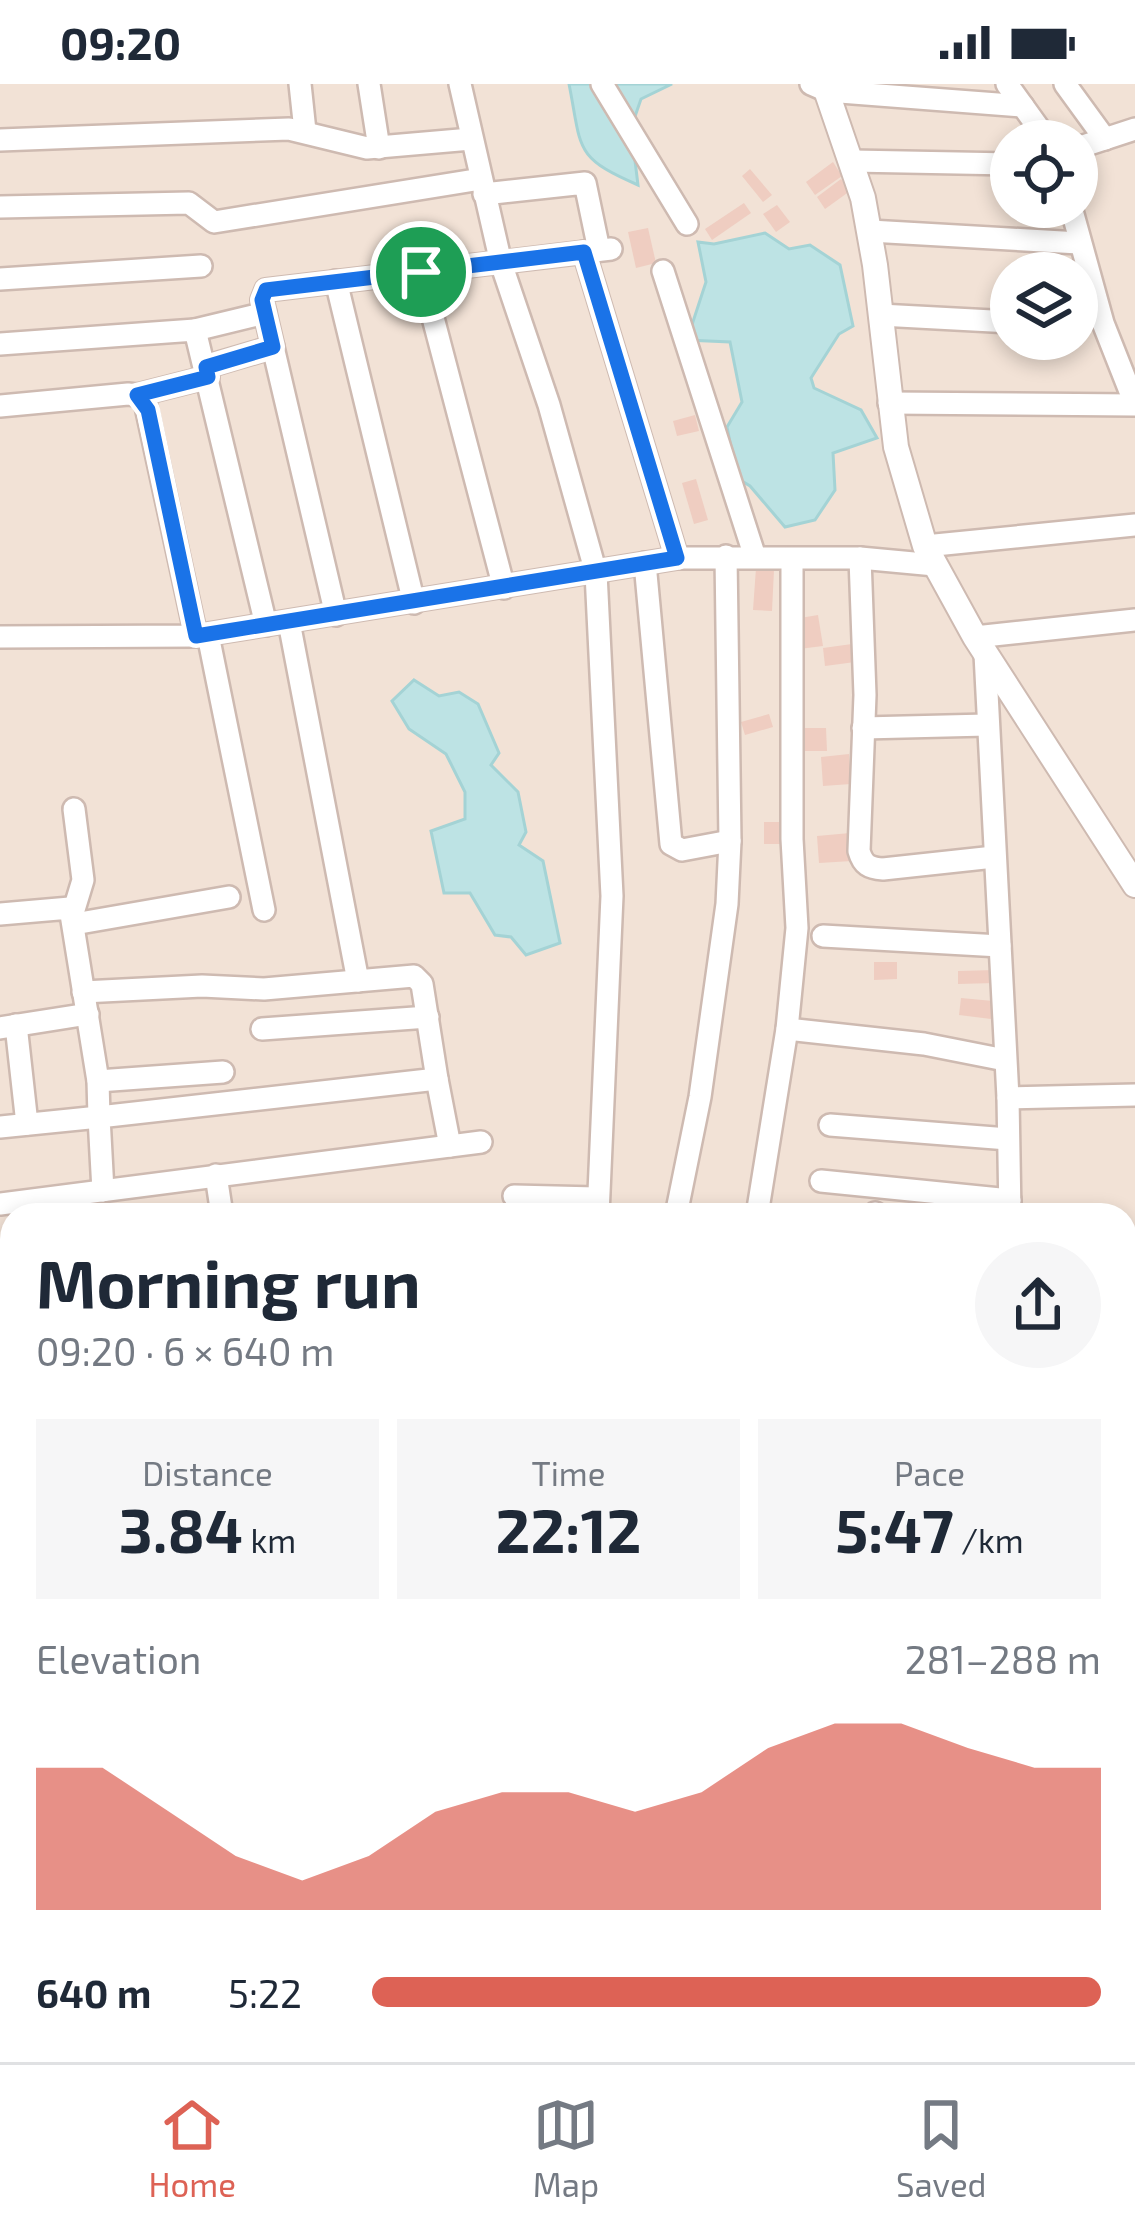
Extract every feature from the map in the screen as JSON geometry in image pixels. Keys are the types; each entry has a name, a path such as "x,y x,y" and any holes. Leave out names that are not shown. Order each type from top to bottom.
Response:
{"street":[{"path":"300,84 304,131"},
{"path":"370,84 379,148"},
{"path":"460,84 501,263 550,405 596,573 612,896 597,1203"},
{"path":"602,84 687,224"},
{"path":"1007,84 1033,120"},
{"path":"1065,84 1106,139"},
{"path":"1023,106 820,86 852,160 870,231 896,447 930,556 980,646 1135,885"},
{"path":"1098,141 1135,129"},
{"path":"0,140 304,131 379,148 471,139"},
{"path":"852,160 990,163"},
{"path":"0,207 189,202 214,222 482,187 585,183 677,558"},
{"path":"889,403 1135,405 1102,323 1076,228"},
{"path":"870,231 1079,243"},
{"path":"336,615 265,313 266,290 598,250"},
{"path":"0,279 201,266"},
{"path":"663,271 755,557"},
{"path":"421,272 504,588"},
{"path":"336,281 414,603"},
{"path":"0,344 194,330 265,313"},
{"path":"880,315 990,321"},
{"path":"1098,323 1102,323"},
{"path":"194,330 277,624 358,982"},
{"path":"0,406 137,395 273,347"},
{"path":"137,395 148,410 264,910"},
{"path":"0,637 202,635 677,558 930,556 1135,525"},
{"path":"678,1203 700,1097 727,904 725,556"},
{"path":"860,558 862,861 870,868 883,869 994,857"},
{"path":"759,1203 787,1029 796,928 792,559"},
{"path":"645,563 670,844 682,850 730,841"},
{"path":"980,646 1135,620"},
{"path":"980,646 1000,946 1010,1203"},
{"path":"863,728 986,725"},
{"path":"74,809 83,880 74,919 98,1082 104,1191"},
{"path":"74,919 229,897"},
{"path":"0,914 65,906 74,919"},
{"path":"823,936 1000,946"},
{"path":"27,1124 8,1026 86,1003 202,986 264,988 409,976 420,979 450,1146"},
{"path":"262,1029 428,1017"},
{"path":"787,1029 924,1044 1005,1060"},
{"path":"98,1082 224,1072"},
{"path":"0,1126 437,1079"},
{"path":"1008,1098 1135,1094"},
{"path":"830,1125 1008,1139"},
{"path":"8,1203 481,1142"},
{"path":"216,1175 220,1203"},
{"path":"821,1181 975,1203"},
{"path":"514,1196 572,1203"}],"shaded area":[{"path":"0,84 1135,84 1135,1203 0,1203"}],"water":[{"path":"569,84 672,84 641,99 631,128 638,185 602,167 584,148"},
{"path":"765,233 789,249 810,245 840,265 853,326 839,334 811,378 814,388 861,410 877,438 833,453 835,490 815,520 785,527 750,486 737,478 727,427 742,402 730,342 687,340 706,282 698,242 714,244"},
{"path":"414,680 439,696 459,692 478,704 499,753 491,765 518,792 526,832 519,845 543,861 560,943 526,955 511,937 495,935 470,893 444,893 431,831 465,819 465,792 446,754 409,729 392,701"}],"building":[{"path":"833,162 842,176 815,195 806,182"},
{"path":"750,169 772,195 763,202 742,176"},
{"path":"841,179 850,191 825,209 817,197"},
{"path":"744,203 751,213 712,240 705,229"},
{"path":"777,205 790,222 776,232 763,214"},
{"path":"648,228 656,263 636,268 628,232"},
{"path":"695,415 699,431 677,436 673,421"},
{"path":"696,479 708,520 694,524 682,483"},
{"path":"756,568 774,570 772,611 753,610"},
{"path":"818,615 823,646 799,649 794,619"},
{"path":"852,644 855,662 825,666 823,648"},
{"path":"769,714 773,727 745,735 741,722"},
{"path":"797,728 826,728 827,751 797,751"},
{"path":"849,754 851,784 823,786 821,757"},
{"path":"764,822 785,822 785,844 764,844"},
{"path":"850,833 852,861 819,863 817,836"},
{"path":"874,962 897,962 897,979 874,980"},
{"path":"995,970 995,983 958,984 958,971"},
{"path":"961,998 993,1001 991,1019 959,1015"}],"route":[{"path":"584,252 677,558 196,636 148,410 137,395 208,377 206,367 273,347 262,300 266,290 421,272 584,252"}]}
